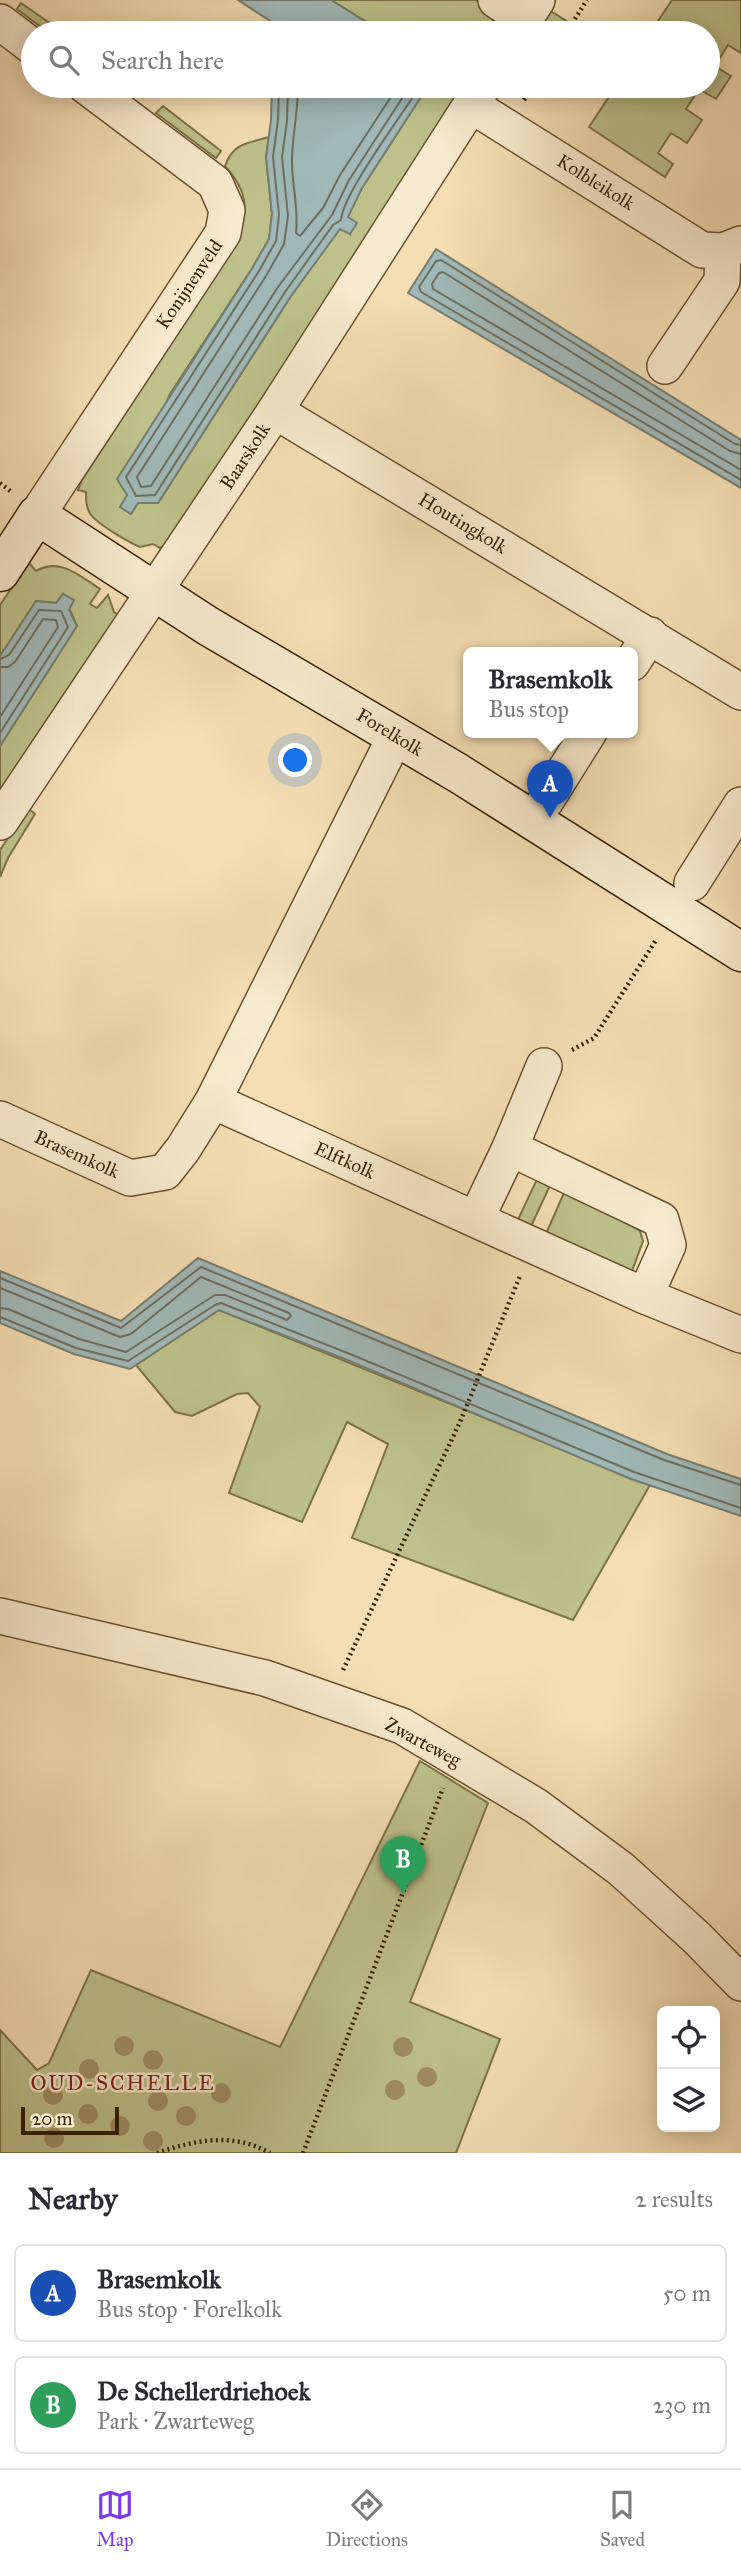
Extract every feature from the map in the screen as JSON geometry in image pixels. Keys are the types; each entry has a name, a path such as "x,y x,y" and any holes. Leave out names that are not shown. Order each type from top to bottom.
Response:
{"street":[{"path":"496,0 526,17"},
{"path":"0,22 21,38"},
{"name":"Konijnenveld","path":"37,515 223,233 227,210 215,183 102,98"},
{"name":"Baarskolk","path":"0,822 275,411 475,98"},
{"name":"Kolbleikolk","path":"481,98 702,250 732,248 722,281 665,366"},
{"name":"Houtingkolk","path":"275,411 638,647"},
{"path":"0,572 37,515"},
{"name":"Forelkolk","path":"37,515 208,626 683,896 741,952"},
{"name":"Houtingkolk","path":"641,649 741,692"},
{"name":"Brasemkolk","path":"0,1119 130,1178 165,1172 213,1101 396,735"},
{"path":"545,802 585,738"},
{"path":"683,896 741,804"},
{"path":"476,1219 510,1148 544,1066"},
{"name":"Elftkolk","path":"213,1101 645,1297 741,1335"},
{"path":"510,1148 661,1220 668,1245 645,1297"},
{"name":"Zwarteweg","path":"0,1616 265,1678 401,1726 536,1805 621,1869 697,1937 741,1983"}],"path":[{"path":"574,21 587,0"},
{"path":"544,1066 594,1038 683,896"},
{"path":"328,1700 460,1422 488,1356"},
{"path":"303,2153 407,1888 454,1757"},
{"path":"157,2153 180,2145 213,2139 241,2141 270,2153"}],"green space":[{"path":"331,0 476,0 495,21 365,21"},
{"path":"672,0 741,0 741,53 728,45 720,58 720,21 658,21"},
{"path":"21,3 47,21 33,21 17,9"},
{"path":"546,8 566,21 538,21"},
{"path":"720,69 731,76 720,93"},
{"path":"420,98 459,98 166,545 160,548 153,544 140,547 100,524 89,512 86,492 78,490 82,480 237,241 245,210 242,192 225,166 228,158 242,145 269,137 266,157 272,214 269,239 170,394 127,495 131,513 138,503 158,503 291,296 340,228 350,234 347,217 362,188"},
{"path":"608,98 693,98 686,109 702,120 687,143 671,133 658,153 673,164 665,177 589,127"},
{"path":"163,106 221,151 216,158 156,113"},
{"path":"29,563 36,571 53,566 77,574 100,589 90,604 97,608 108,595 114,612 122,617 0,808 0,746 77,626 63,594 56,603 36,601 0,656 0,605"},
{"path":"28,808 35,814 8,858 0,877 0,850"},
{"path":"540,1173 553,1179 526,1237 513,1230"},
{"path":"567,1186 640,1231 643,1241 627,1285 541,1245"},
{"path":"219,1310 650,1485 573,1620 352,1538 388,1444 347,1422 302,1522 229,1493 260,1407 248,1393 237,1394 192,1416 175,1412 136,1365"},
{"path":"420,1761 488,1803 410,2002 500,2039 456,2153 0,2153 0,2030 37,2070 49,2063 91,1970 280,2047"}],"water":[{"path":"238,0 331,0 365,21 270,21"},
{"path":"272,98 420,98 362,188 348,217 357,223 350,234 340,229 291,296 158,503 138,503 131,514 120,507 127,495 117,479 269,239 272,214 266,157"},
{"path":"436,249 741,440 741,488 408,293"},
{"path":"63,594 74,600 69,610 77,626 0,746 0,656 36,601 56,603"},
{"path":"198,1258 667,1454 741,1479 741,1516 631,1479 347,1360 219,1310 130,1369 74,1354 0,1323 0,1271 121,1321"}],"place":[{"name":"Brasemkolk","path":"550,818"},
{"name":"De Schellerdriehoek","path":"403,1894"}],"district":[{"name":"OUD-SCHELLE","path":"123,2083"}]}
